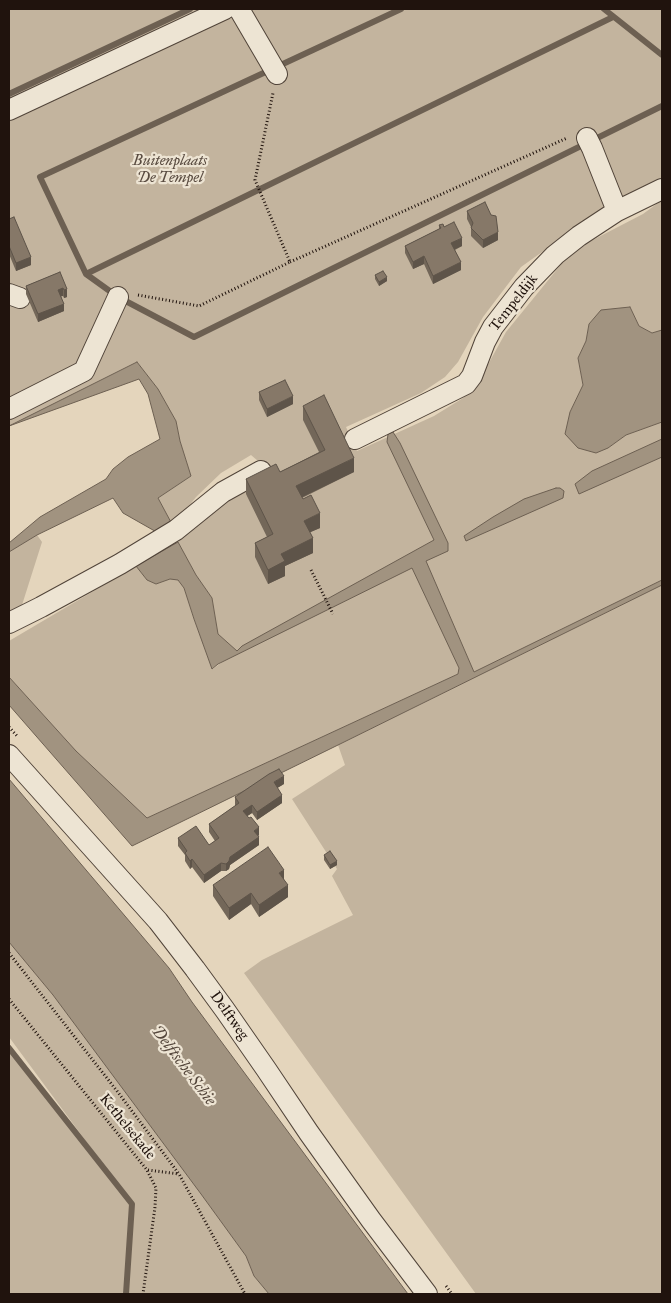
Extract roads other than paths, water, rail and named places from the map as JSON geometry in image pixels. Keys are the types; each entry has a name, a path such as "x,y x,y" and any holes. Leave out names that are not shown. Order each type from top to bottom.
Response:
{"street":[{"path":"9,110 225,9"},
{"path":"239,9 274,68"},
{"path":"590,143 617,211"},
{"name":"Tempeldijk","path":"355,439 466,384 472,376 485,342 494,327 524,288 555,255 579,236 617,211 662,189"},
{"path":"9,408 84,371 118,297"},
{"path":"9,623 94,578 176,530 223,492 261,471"},
{"name":"Delftweg","path":"9,755 158,921 220,1003 309,1133 427,1294"}],"water":[{"path":"630,307 639,326 652,333 662,330 662,422 626,435 608,448 596,453 578,448 565,434 570,412 583,385 578,358 586,341 589,324 601,310"},
{"path":"137,362 158,389 176,421 191,476 158,498 173,526 160,534 123,513 113,498 37,535 9,552 9,543 40,517 106,479 113,469 128,457 160,439 148,394 139,379 9,426"},
{"path":"393,432 448,543 448,551 426,561 474,672 662,580 662,585 132,846 9,705 9,677 76,751 147,818 458,674 459,668 412,568 218,664 212,669 184,588 178,580 170,579 156,584 147,580 136,566 178,542 196,575 212,598 218,634 237,651 242,646 434,540 387,442 388,434"},
{"path":"662,439 662,457 579,494 575,484 592,471"},
{"path":"556,488 564,491 563,498 466,541 464,536 493,517 524,499"},
{"name":"Delftsche Schie","path":"9,779 169,968 192,1002 408,1294 269,1294 254,1276 246,1256 201,1194 53,995 9,942"}],"waterway":[{"path":"9,94 190,9"},
{"path":"401,9 40,177 86,274 118,297 194,337 662,106"},
{"path":"604,9 662,55"},
{"path":"86,274 613,17"},
{"path":"9,1048 132,1204 126,1294"}],"park label":[{"name":"Buitenplaats De Tempel","path":"170,170"}]}
